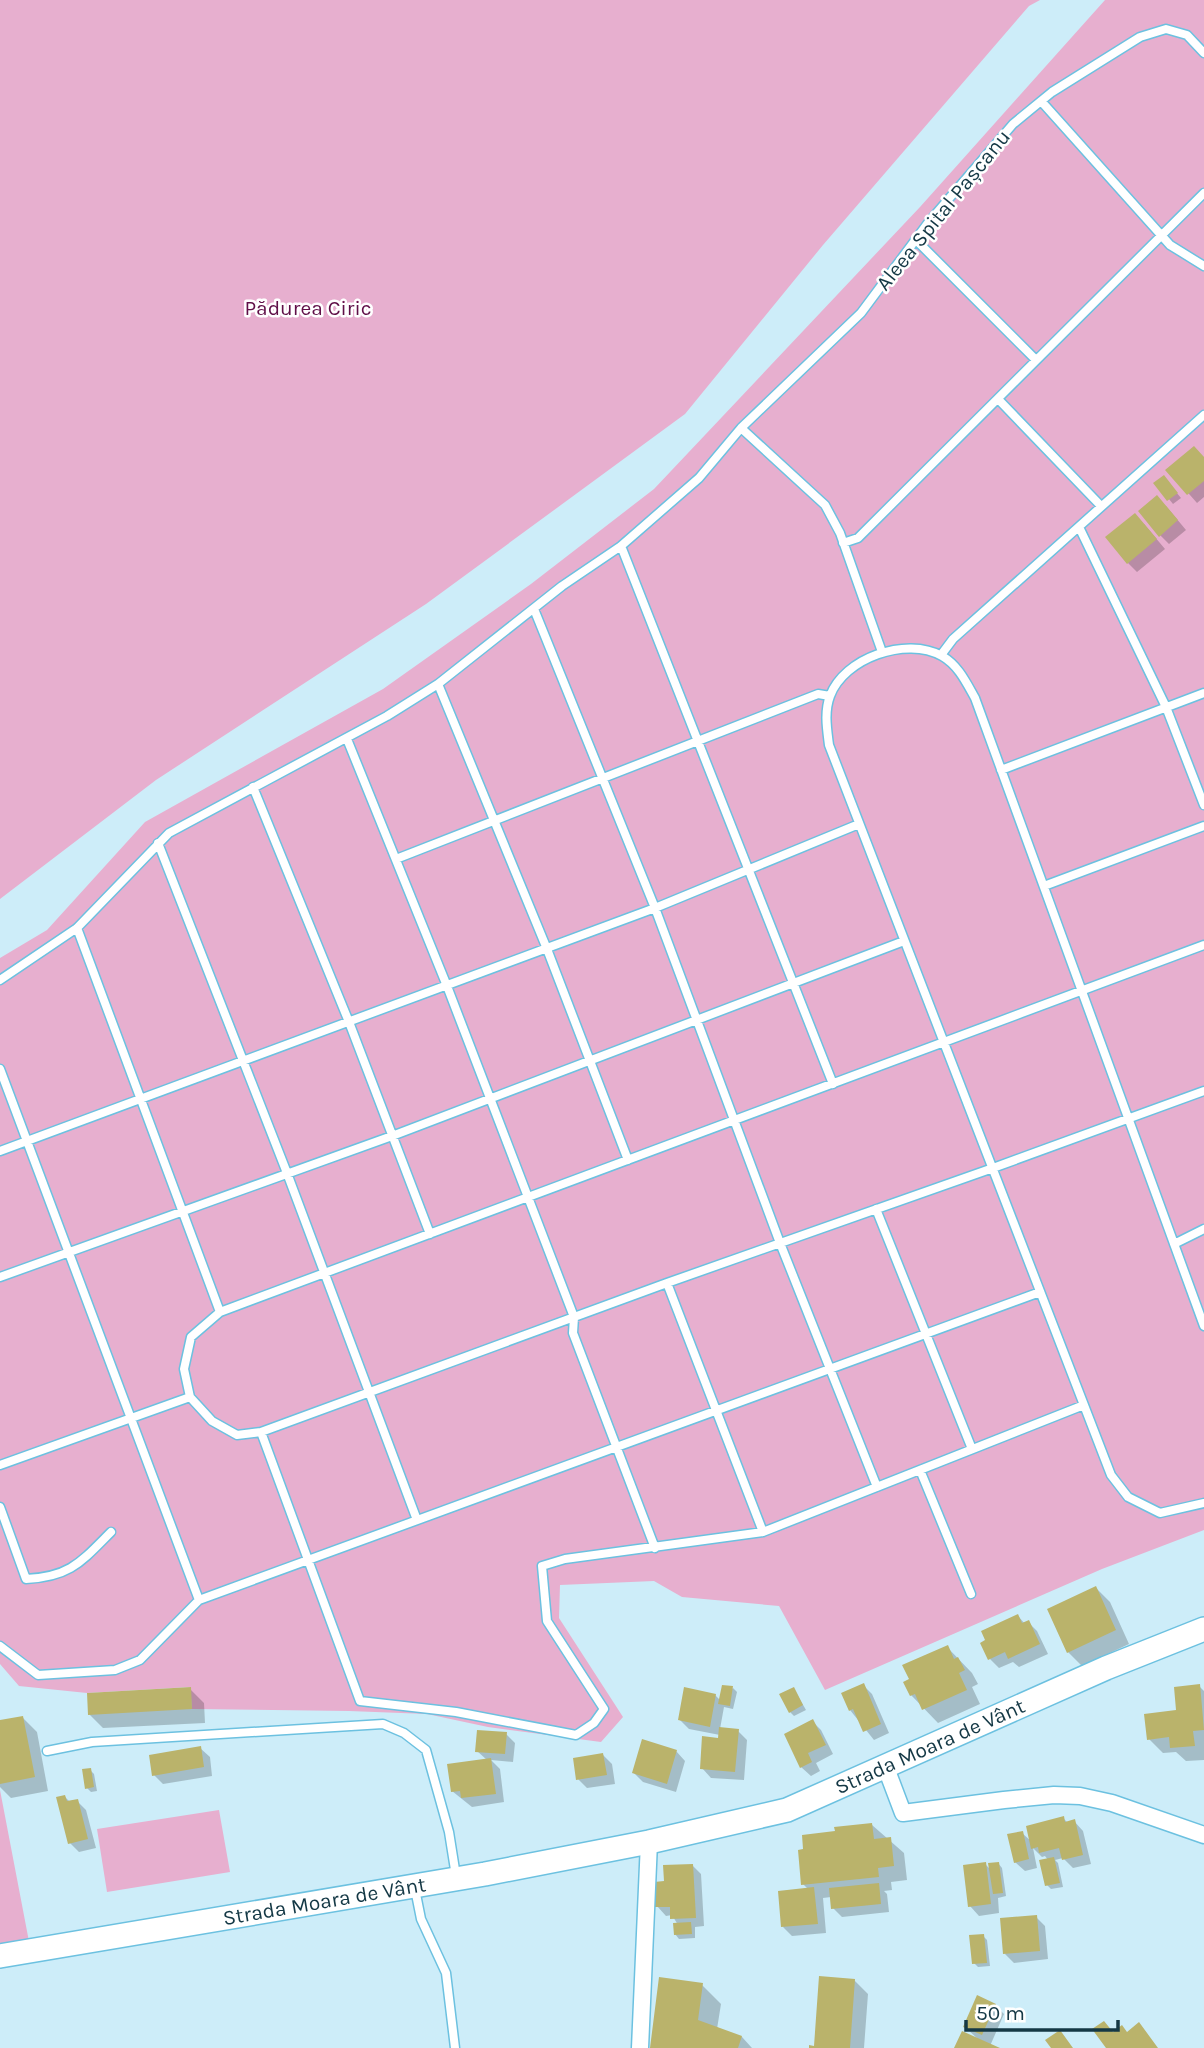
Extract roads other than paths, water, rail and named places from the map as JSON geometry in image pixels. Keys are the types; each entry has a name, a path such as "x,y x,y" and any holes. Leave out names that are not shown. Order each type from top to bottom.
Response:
{"main road":[{"name":"Strada Moara de Vânt","path":"0,1956 414,1886 649,1842 787,1810 1106,1668 1204,1629"}],"street":[{"path":"886,1768 903,1813 1054,1795 1080,1796 1112,1803 1204,1835"},
{"path":"640,2048 649,1842"}],"lane":[{"name":"Aleea Spital Pașcanu","path":"0,980 77,928 158,843 190,820 347,739 438,684 562,586 621,547 699,478 741,428 861,313 916,240 1013,124 1041,101 1140,37 1166,29 1187,35 1204,53"},
{"path":"1041,101 1170,245 1204,266"},
{"path":"843,543 858,538 1204,193"},
{"path":"916,240 1036,360"},
{"path":"998,399 1101,506"},
{"path":"941,655 953,639 1204,415"},
{"path":"741,428 825,505 843,543 882,652"},
{"path":"1079,527 1166,707 1204,805"},
{"path":"621,547 833,1084"},
{"path":"534,609 654,908 736,1120 780,1243 877,1487"},
{"path":"1204,1326 975,698 961,673 941,655 910,648 882,652 858,662 841,678 830,696 826,720 829,745 1111,1475 1128,1497 1160,1513 1202,1504 1204,1515"},
{"path":"438,684 547,949 628,1160"},
{"path":"1001,770 1204,693"},
{"path":"396,859 698,739 818,694 830,696"},
{"path":"347,739 529,1197 574,1317 573,1333 655,1548"},
{"path":"253,787 349,1022 430,1234"},
{"path":"0,1152 547,949 750,870 859,824"},
{"path":"1044,886 1204,827"},
{"path":"158,843 287,1173 417,1520"},
{"path":"77,928 220,1312"},
{"path":"0,1278 392,1136 904,941"},
{"path":"1204,944 220,1312 191,1337 184,1369 190,1397 212,1421 237,1435 261,1432 1204,1091"},
{"path":"0,1069 199,1600"},
{"path":"876,1209 972,1449"},
{"path":"1174,1244 1204,1229"},
{"path":"667,1283 763,1532"},
{"path":"0,1646 38,1675 115,1670 140,1660 199,1600 1040,1292"},
{"path":"0,1465 190,1397"},
{"path":"261,1432 360,1701 456,1712 576,1735 594,1723 604,1709 547,1621 542,1566 565,1559 763,1532 1084,1405"},
{"path":"920,1470 971,1594"},
{"path":"0,1507 26,1579 52,1578 82,1562 111,1532"},
{"path":"47,1751 92,1741 383,1724 404,1733 426,1750 449,1832 457,1878"},
{"path":"414,1886 421,1919 446,1973 455,2048"}],"park label":[{"name":"Pădurea Ciric","path":"308,308"}]}
